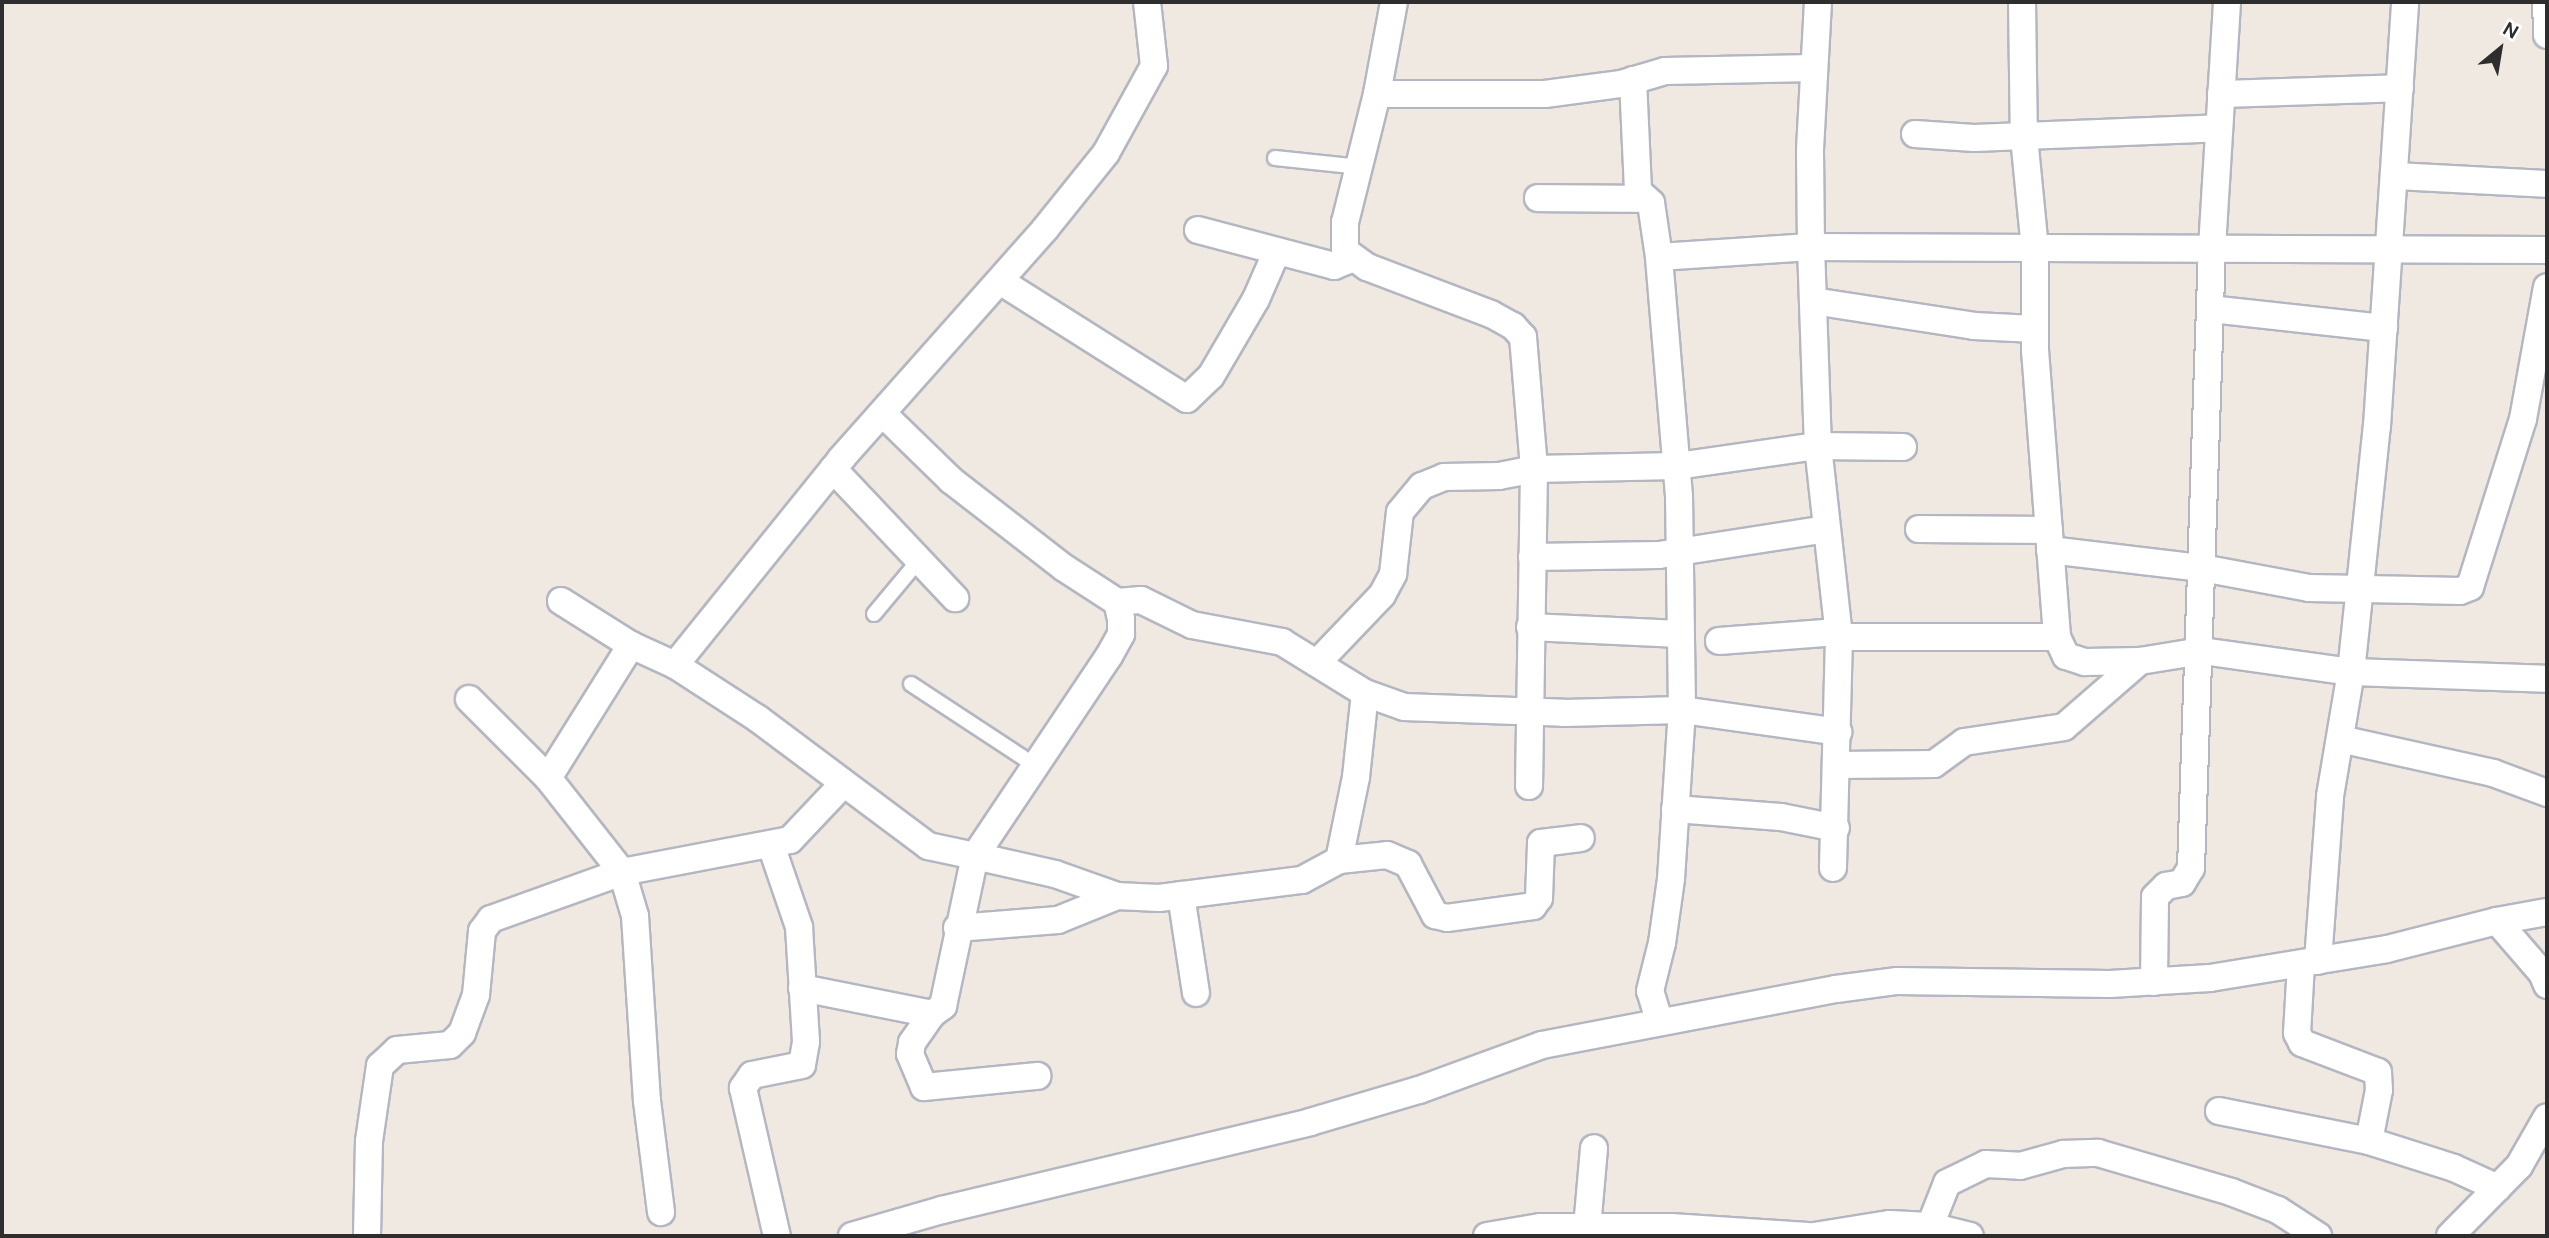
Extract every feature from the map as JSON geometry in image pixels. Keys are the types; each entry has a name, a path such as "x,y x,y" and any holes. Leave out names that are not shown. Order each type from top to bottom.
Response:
{"street":[{"path":"675,665 833,469 1000,281 1106,153 1143,92 1154,66 1147,2"},
{"path":"1394,2 1377,94 1343,234 1345,251 1351,260 1513,326 1523,337 1528,365 1534,469 1527,711 1529,786"},
{"path":"1818,2 1814,68 1811,247 1818,446 1839,635 1838,765 1833,868"},
{"path":"2022,2 2024,137 2035,249 2035,329 2057,637 2066,656 2085,662 2140,661 2202,651 2351,673 2547,679"},
{"path":"2154,982 2155,897 2166,887 2182,883 2191,868 2202,651 2212,248 2227,2"},
{"path":"2369,1141 2379,1090 2378,1072 2302,1043 2297,1033 2310,962 2330,796 2351,673 2360,588 2384,328 2405,2"},
{"path":"2546,2 2547,35"},
{"path":"1377,94 1545,94 1633,80 1665,71 1814,68"},
{"path":"1633,80 1638,191 1654,213 1677,466 1682,710 1662,943 1650,991 1659,1020"},
{"path":"2221,94 2400,89"},
{"path":"1915,134 2024,137 2220,128"},
{"path":"2395,176 2547,184"},
{"path":"1538,198 1646,199"},
{"path":"1198,230 1334,266 1351,260"},
{"path":"1659,257 1811,247 2547,250"},
{"path":"1000,281 1187,399 1211,376 1256,299 1277,251"},
{"path":"1919,528 2050,540 2309,588 2460,591 2470,587 2535,422 2547,287"},
{"path":"1813,301 1974,326 2035,329"},
{"path":"2211,309 2384,328"},
{"path":"883,413 951,480 1063,567 1117,602 1141,600 1192,625 1282,642 1366,693 1404,707 1527,711 1682,710 1838,732"},
{"path":"1317,663 1382,595 1393,574 1401,512 1422,486 1444,477 1499,476 1534,469 1677,466 1818,446 1903,447"},
{"path":"833,469 955,598"},
{"path":"1532,557 1678,551 1826,529"},
{"path":"561,601 631,645 675,665 757,719 841,786 928,846 1055,874 1118,897"},
{"path":"1037,1076 924,1087 910,1054 912,1043 932,1014 943,1006 957,928 975,856 1121,634 1117,602"},
{"path":"1530,627 1680,634"},
{"path":"1719,641 1839,635 2057,637"},
{"path":"548,778 631,645"},
{"path":"1838,765 1934,764 1964,742 2064,727 2140,661"},
{"path":"1339,860 1356,777 1366,693"},
{"path":"469,699 548,778 622,872 635,916 647,1101 661,1212"},
{"path":"2340,739 2493,773 2547,793"},
{"path":"367,1236 369,1141 380,1066 397,1050 450,1045 462,1033 477,995 482,931 491,919 622,872 790,840 817,817 841,786"},
{"path":"1675,809 1781,817 1836,828"},
{"path":"957,928 1058,920 1118,897 1181,895 1302,880 1339,860 1387,855 1402,860 1414,871 1435,915 1447,918 1533,906 1539,898 1541,843 1581,838"},
{"path":"771,845 799,927 806,1058 797,1067 752,1075 743,1088 777,1236"},
{"path":"1181,895 1196,993"},
{"path":"852,1236 942,1210 1310,1122 1419,1090 1542,1045 1659,1020 1897,981 2154,982 2210,978 2310,962 2547,912"},
{"path":"2497,921 2542,972 2547,985"},
{"path":"802,988 932,1014"},
{"path":"2219,1111 2369,1141 2454,1168 2498,1188"},
{"path":"2450,1236 2519,1166 2547,1117"},
{"path":"1594,1147 1595,1230"},
{"path":"1930,1226 1947,1183 1986,1164 2020,1166 2063,1154 2098,1153 2231,1192 2278,1210 2318,1236"},
{"path":"1814,1236 1890,1224 1930,1226 1970,1236"},
{"path":"1487,1236 1541,1227 1808,1236"}],"lane":[{"path":"1275,158 1360,167"},
{"path":"874,614 919,559"},
{"path":"911,684 1036,766"}]}
